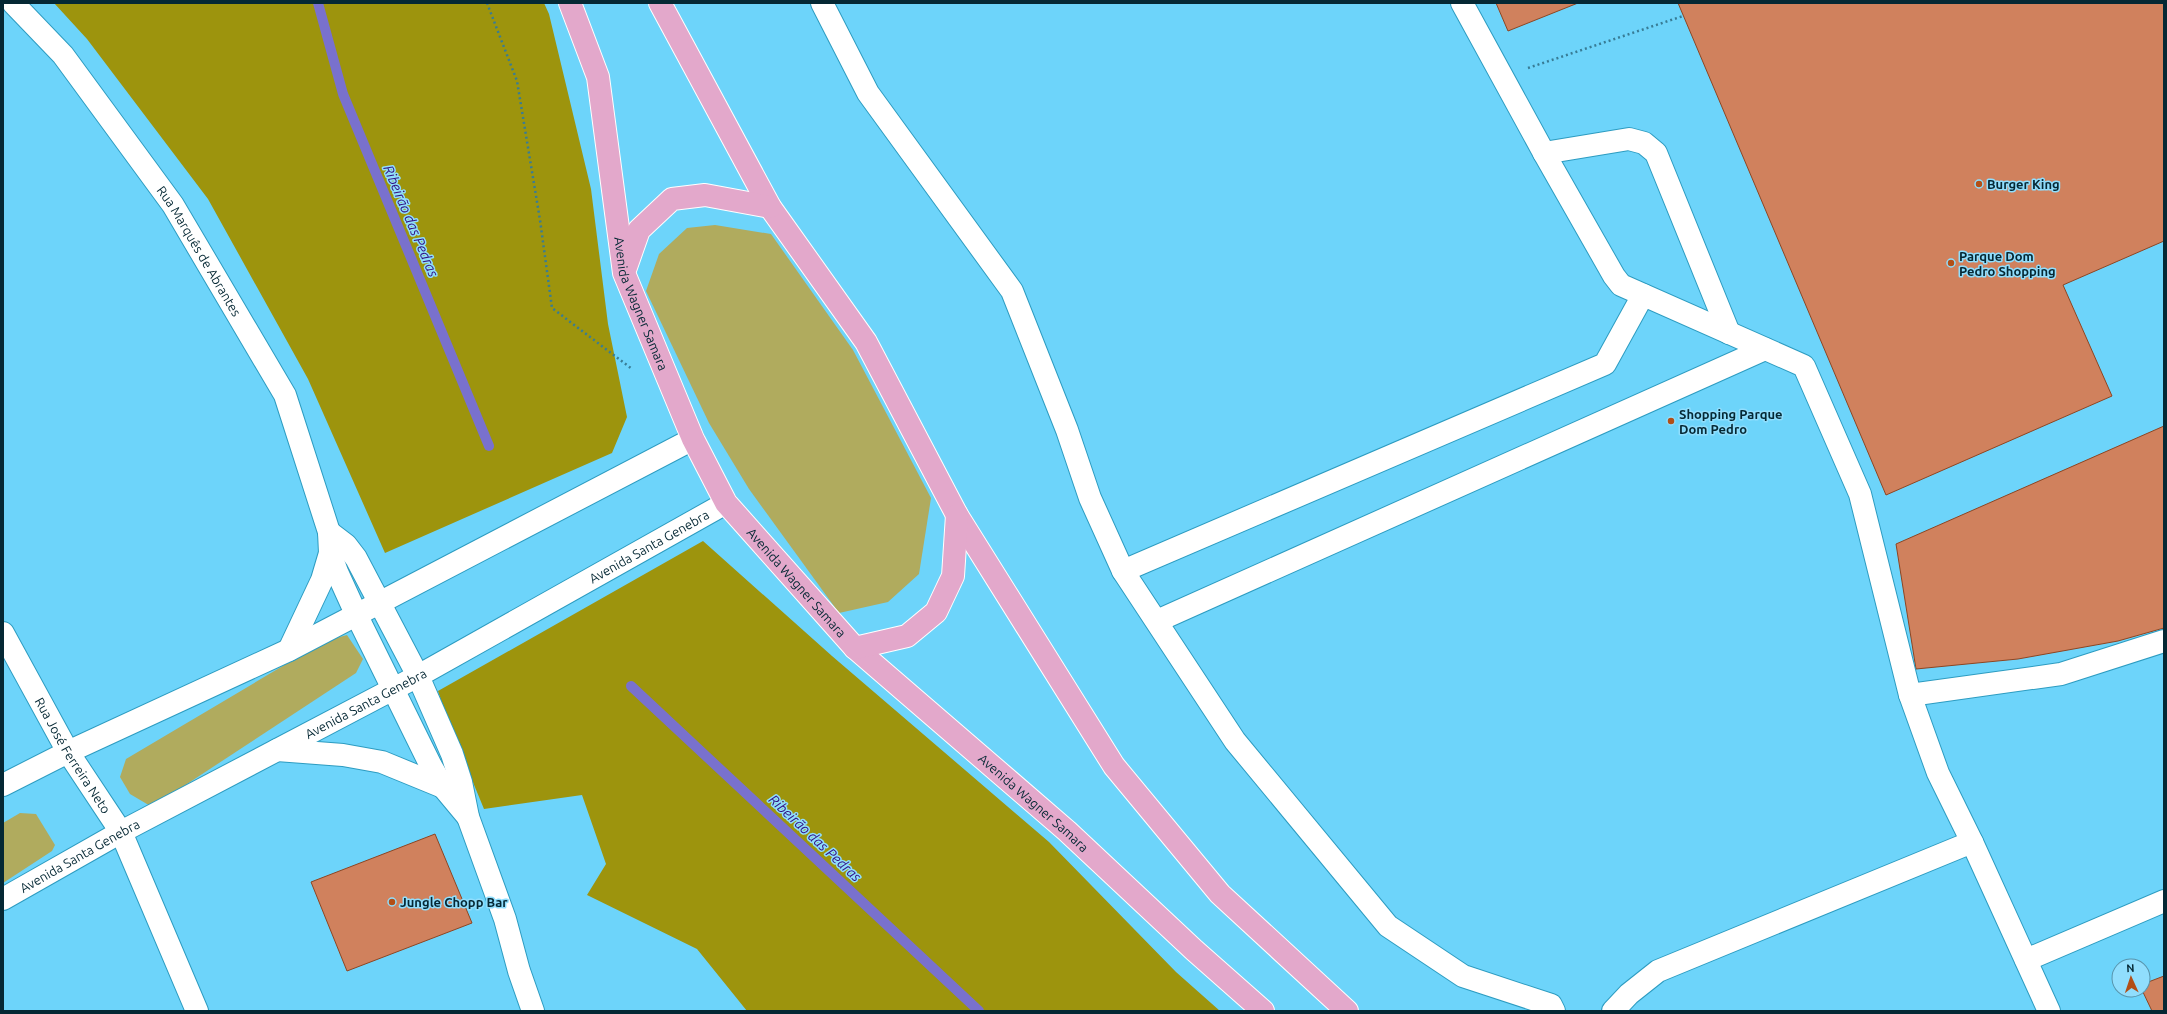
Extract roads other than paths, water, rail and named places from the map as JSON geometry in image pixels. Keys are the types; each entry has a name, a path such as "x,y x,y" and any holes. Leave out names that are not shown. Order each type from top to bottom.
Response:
{"main road":[{"name":"Avenida Wagner Samara","path":"570,3 598,77 624,272 694,439 726,503 856,648 1067,831 1194,950 1263,1011"},
{"path":"660,3 770,207 866,342 957,515 1114,766 1220,894 1347,1011"},
{"path":"624,272 639,230 672,198 705,195 770,207"},
{"path":"856,648 906,636 936,612 953,576 957,515"}],"street":[{"name":"Rua Marquês de Abrantes","path":"13,3 63,55 173,205 285,395 329,543 356,616 443,787 468,817"},
{"path":"822,3 868,93 1012,291 1067,430 1090,498 1123,571 1235,741 1388,926 1463,976 1551,1005 1554,1011"},
{"path":"1462,3 1544,153 1614,276 1621,285 1804,366 1860,494 1910,695 1938,773 1972,842 2048,1011"},
{"path":"1544,153 1629,139 1644,143 1656,153 1729,333"},
{"path":"1123,571 1605,364 1643,295"},
{"path":"1157,621 1765,349"},
{"path":"3,785 68,752 289,650 380,604 694,439"},
{"name":"Avenida Santa Genebra","path":"3,899 121,832 392,688 418,676 726,503"},
{"name":"Rua Marquês de Abrantes","path":"329,543 346,545 356,558 418,676 452,754 461,782 468,817 505,919 519,970 533,1011"},
{"path":"289,650 322,580 329,543"},
{"name":"Rua José Ferreira Neto","path":"3,633 68,752 121,832 197,1011"},
{"path":"1910,695 2061,674 2164,641"},
{"path":"277,750 343,754 382,762 443,787"},
{"path":"1613,1011 1629,994 1658,971 1972,842"},
{"path":"2026,960 2164,901"}],"waterway":[{"name":"Ribeirão das Pedras","path":"318,3 343,94 489,446"},
{"name":"Ribeirão das Pedras","path":"631,686 979,1011"}],"place":[{"name":"Burger King","path":"1979,184"},
{"name":"Parque Dom Pedro Shopping","path":"1951,263"},
{"name":"Shopping Parque Dom Pedro","path":"1671,421"},
{"name":"Jungle Chopp Bar","path":"392,902"}]}
